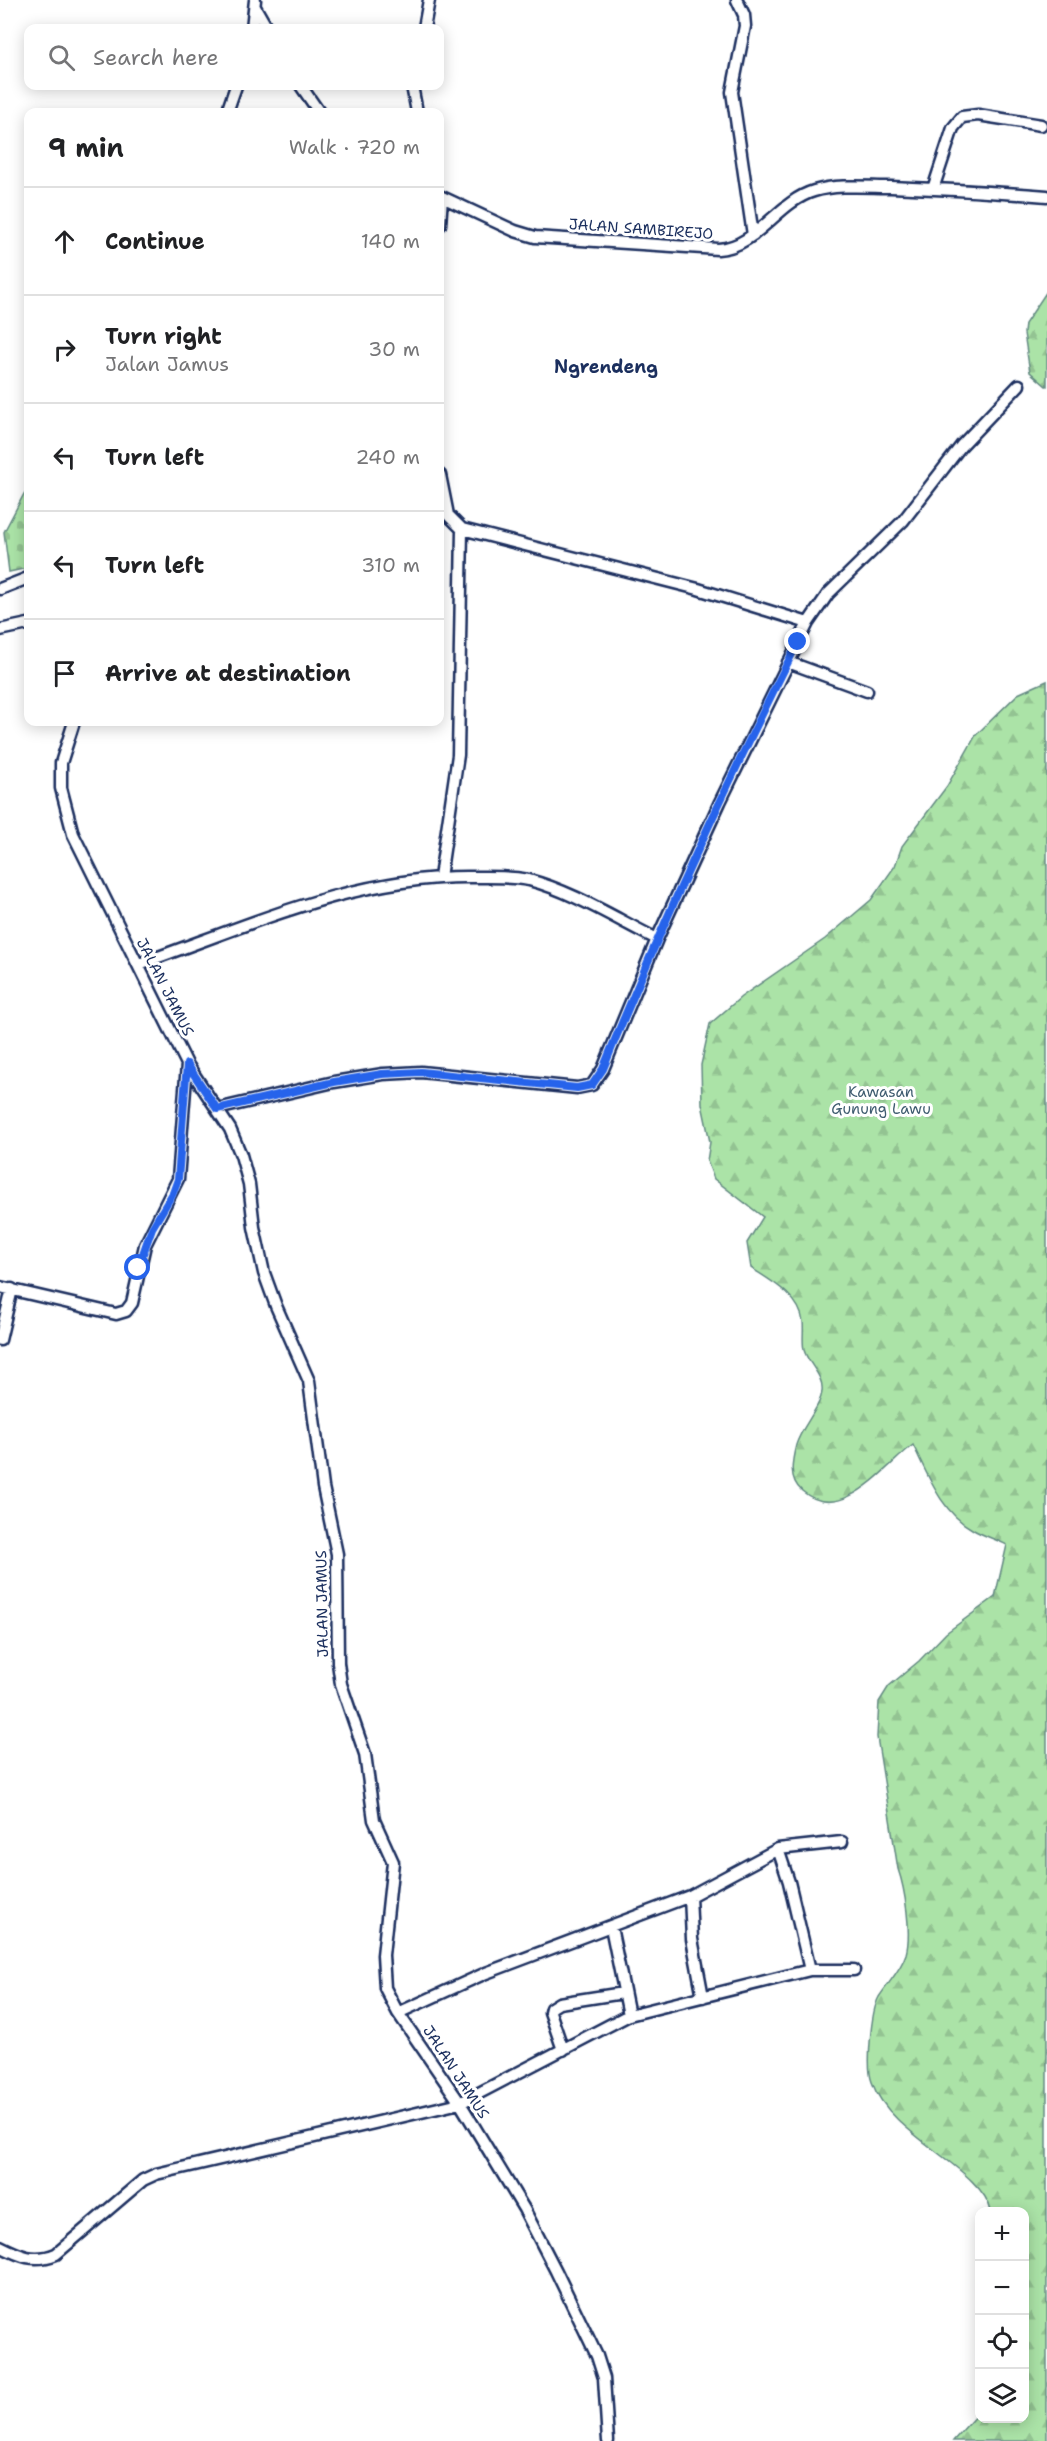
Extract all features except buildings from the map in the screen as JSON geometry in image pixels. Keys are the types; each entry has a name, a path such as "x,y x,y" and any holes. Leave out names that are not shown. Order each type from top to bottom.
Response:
{"street":[{"path":"425,24 429,0"},
{"path":"737,0 744,15 745,26 732,93 753,235"},
{"path":"252,24 255,4"},
{"path":"255,4 265,24"},
{"path":"228,108 235,90"},
{"path":"304,90 315,108"},
{"path":"413,90 416,108"},
{"path":"933,189 953,128 962,117 978,115 1041,124"},
{"name":"JALAN SAMBIREJO","path":"444,198 514,231 535,237 718,249 736,246 753,235 791,202 816,190 871,187 1047,196"},
{"path":"217,1109 382,1074 421,1072 571,1088 592,1085 603,1069 657,939 808,623 828,594 903,521 961,446 1018,385"},
{"path":"444,501 445,521 462,529 698,589 808,623"},
{"path":"440,877 458,755 462,529"},
{"path":"0,589 24,580"},
{"path":"0,630 24,625"},
{"path":"788,662 867,690"},
{"name":"JALAN JAMUS","path":"73,726 61,763 61,788 73,834 187,1064 230,1129 241,1155 264,1273 309,1381 323,1487 337,1554 338,1663 341,1684 364,1754 374,1820 393,1862 383,1977 388,1998 460,2103 524,2209 597,2356 604,2378 608,2441"},
{"path":"139,964 320,900 381,884 440,877 529,880 551,888 657,939"},
{"path":"0,1287 116,1314 126,1311 132,1303 144,1245 178,1179 187,1064"},
{"path":"0,1340 12,1289"},
{"path":"398,2013 486,1973 690,1896 778,1849 842,1842"},
{"path":"778,1849 789,1882 810,1970"},
{"path":"690,1896 692,1939 703,1997"},
{"path":"611,1927 629,2015"},
{"path":"0,2246 27,2258 46,2258 56,2254 143,2180 156,2174 460,2103 629,2015 810,1970 854,1970"},
{"path":"563,2050 550,2012 551,2008 559,2003 623,1993"}],"green space":[{"path":"1047,291 1046,386 1030,372 1024,333 1025,324"},
{"path":"24,494 24,569 9,572 4,532"},
{"name":"Kawasan Gunung Lawu","path":"1047,681 1047,2441 953,2441 975,2416 975,2423 1029,2423 1029,2207 989,2207 984,2195 971,2180 897,2119 882,2101 872,2082 869,2052 876,2004 904,1960 908,1945 905,1899 877,1737 879,1702 889,1686 919,1661 946,1633 995,1597 1007,1545 976,1531 952,1513 936,1492 913,1445 876,1478 847,1497 832,1501 817,1500 798,1486 792,1470 793,1457 802,1431 821,1397 821,1380 804,1350 803,1322 796,1304 783,1290 751,1268 747,1243 763,1217 714,1179 707,1161 710,1142 702,1104 701,1065 710,1024 741,997 825,939 871,900 895,866 902,846 947,786 976,735 1018,694"}],"district":[{"name":"Ngrendeng","path":"606,367"}],"route":[{"path":"138,1268 144,1245 173,1193 178,1179 187,1064 217,1109 334,1082 382,1074 421,1072 577,1088 592,1085 603,1069 657,939 720,802 798,642"}]}
